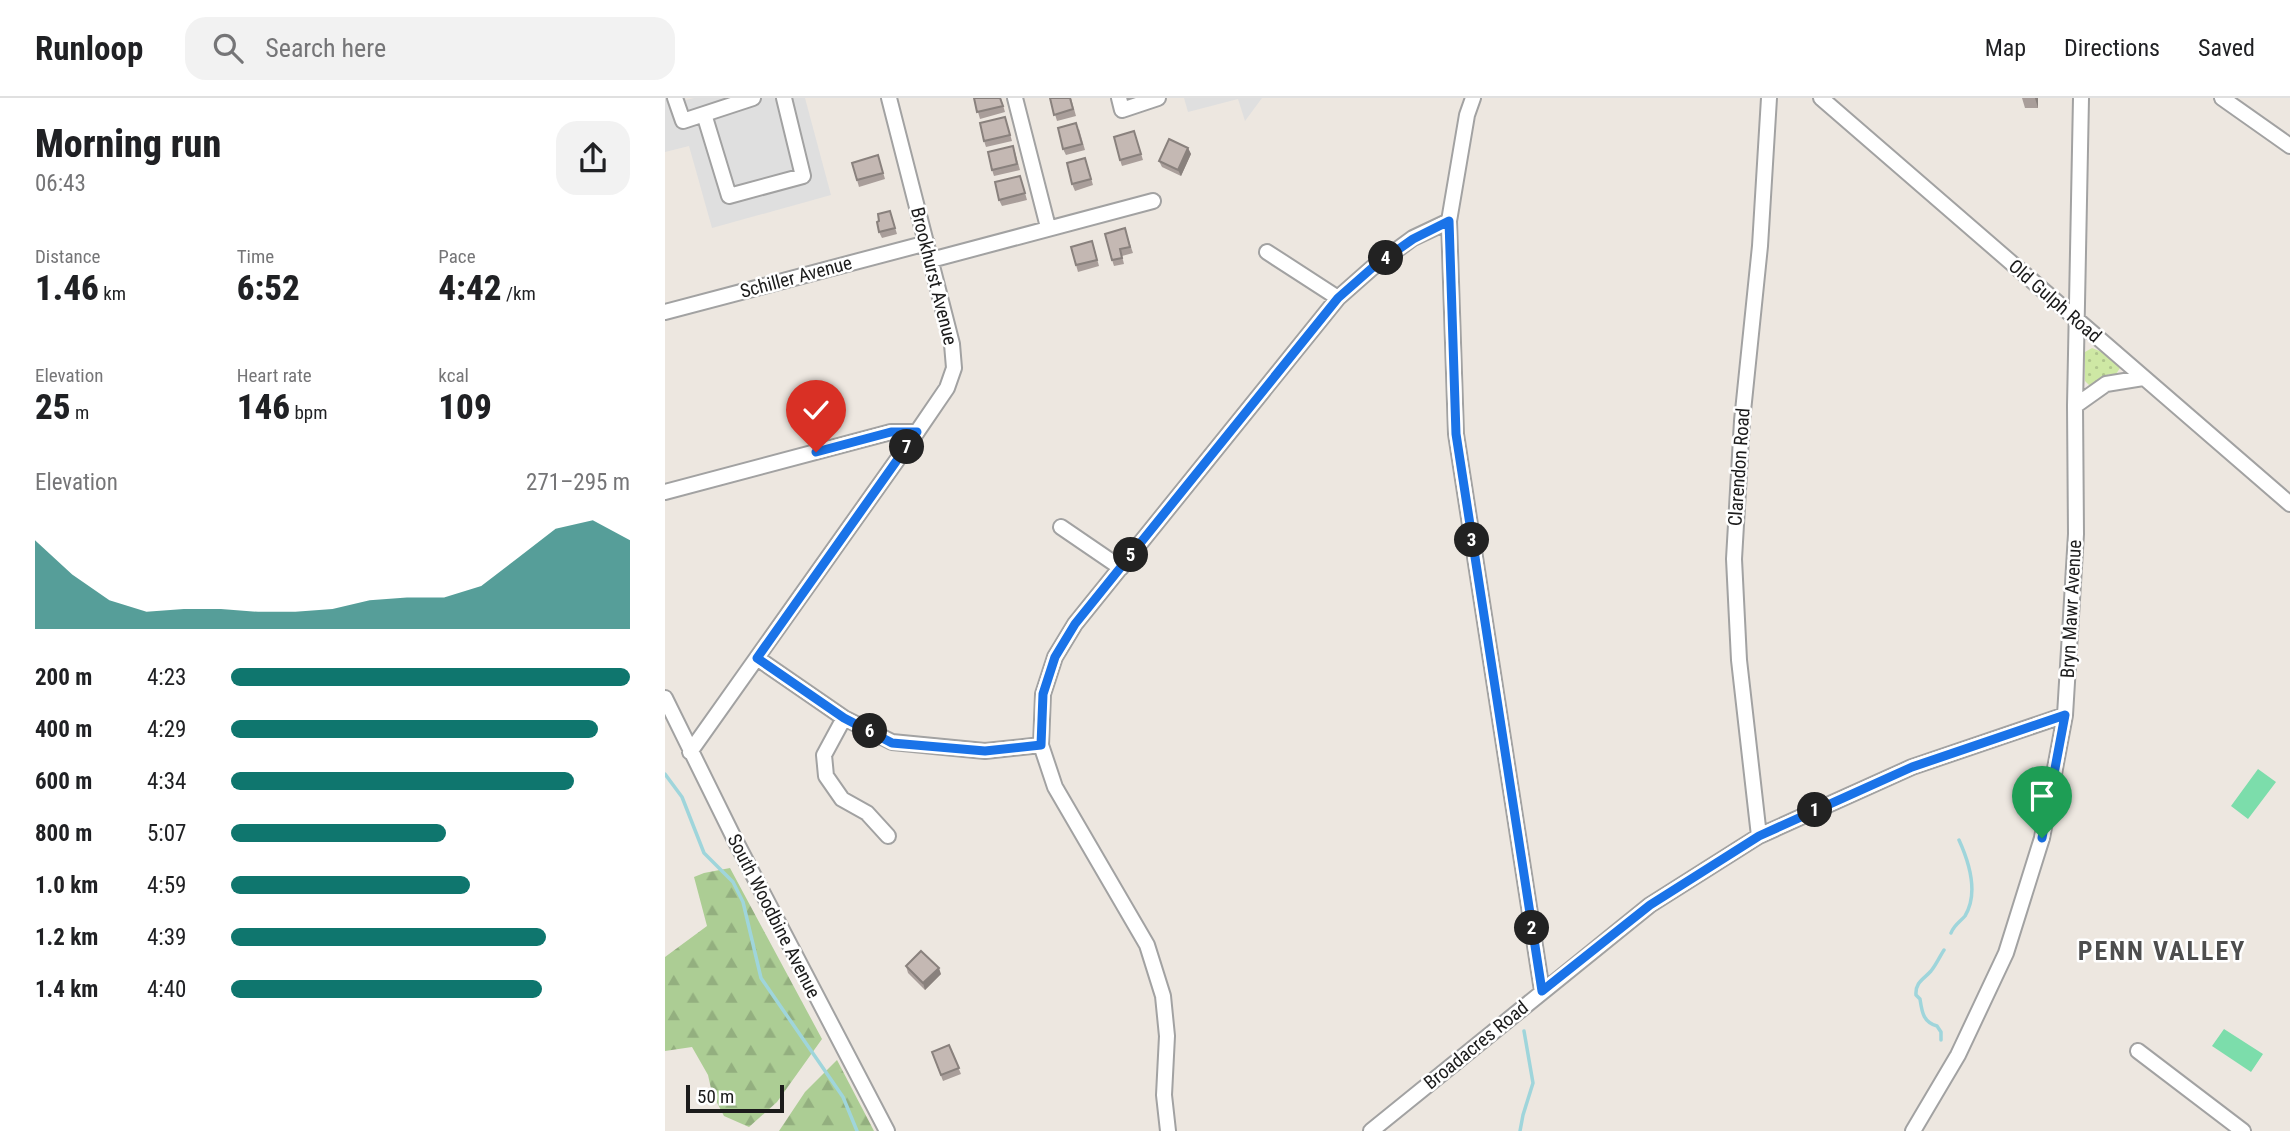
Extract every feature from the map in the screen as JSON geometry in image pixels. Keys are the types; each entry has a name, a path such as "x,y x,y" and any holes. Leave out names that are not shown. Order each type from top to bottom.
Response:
{"street":[{"path":"675,98 683,121 753,98"},
{"path":"704,114 729,197 803,176 784,98"},
{"name":"Brookhurst Avenue","path":"690,752 917,432 947,388 954,369 952,344 888,98"},
{"path":"1015,98 1048,227"},
{"path":"1119,98 1122,110 1158,98"},
{"path":"1473,98 1449,221 1456,434 1542,991"},
{"name":"Clarendon Road","path":"1759,836 1739,660 1734,559 1742,421 1760,247 1769,98"},
{"name":"Old Gulph Road","path":"1821,98 2290,504"},
{"name":"Bryn Mawr Avenue","path":"1913,1131 1958,1055 2005,954 2042,838 2065,715 2075,534 2081,98"},
{"path":"2222,98 2290,146"},
{"path":"931,260 1153,201"},
{"path":"1168,1131 1164,1096 1167,1036 1163,996 1147,945 1055,787 1041,745 1043,694 1055,657 1075,624 1338,298 1372,268 1413,239 1449,221"},
{"name":"Schiller Avenue","path":"665,312 927,243"},
{"path":"1267,252 1338,298"},
{"path":"2075,406 2106,384 2143,377"},
{"path":"665,492 891,432 917,432"},
{"path":"1061,527 1121,568"},
{"path":"757,658 844,718 892,743 985,751 1041,745"},
{"name":"South Woodbine Avenue","path":"665,698 690,752 887,1131"},
{"name":"Broadacres Road","path":"1371,1131 1650,905 1759,836 1912,767 2065,715"},
{"path":"844,718 824,755 826,776 842,799 867,813 888,836"},
{"path":"2138,1051 2243,1131"}],"green space":[{"path":"2092,348 2102,352 2120,368 2116,374 2109,374 2090,386 2085,381 2085,352"},
{"path":"2258,769 2276,782 2248,819 2231,806"},
{"path":"730,868 822,1039 777,1102 749,1127 724,1116 712,1093 708,1075 692,1047 665,1051 665,957 707,926 694,877"},
{"path":"2224,1029 2263,1054 2251,1072 2212,1046"},
{"path":"837,1060 874,1131 779,1131 805,1092"}],"shaded area":[{"path":"665,98 805,98 831,195 712,228 689,146 665,152"},
{"path":"1184,98 1262,98 1245,121 1238,99 1188,112"}],"building":[{"path":"974,98 1000,98 1003,106 977,112"},
{"path":"1050,98 1070,98 1073,109 1054,115"},
{"path":"1005,117 1010,135 984,141 980,123"},
{"path":"1076,123 1082,144 1063,149 1058,128"},
{"path":"1134,131 1141,154 1120,160 1114,137"},
{"path":"1169,139 1188,148 1178,170 1159,161"},
{"path":"1013,146 1017,164 992,170 988,152"},
{"path":"878,155 883,173 857,180 852,163"},
{"path":"1085,158 1091,179 1072,184 1067,163"},
{"path":"1020,176 1025,193 999,200 995,182"},
{"path":"890,211 895,228 879,232 878,214"},
{"path":"1125,228 1130,247 1120,249 1122,258 1112,260 1105,234"},
{"path":"1092,241 1097,260 1076,265 1071,247"},
{"path":"921,951 939,968 923,983 906,966"},
{"path":"949,1045 959,1068 941,1075 932,1052"}],"waterway":[{"path":"665,774 682,797 704,853 733,882 743,902 761,978 843,1097 857,1131"},
{"path":"1951,933 1965,916 1972,888 1969,868 1959,840"},
{"path":"1941,1040 1941,1032 1937,1026 1924,1016 1916,991 1918,984 1933,969 1944,950"},
{"path":"1520,1131 1533,1083 1524,1031"}],"district":[{"name":"PENN VALLEY","path":"2162,951"}],"route":[{"path":"816,452 891,432 917,432 757,658 844,718 892,743 985,751 1041,745 1043,694 1055,657 1075,624 1338,298 1372,268 1413,239 1449,221 1456,434 1542,991 1650,905 1759,836 1912,767 2065,715 2042,838"}]}
